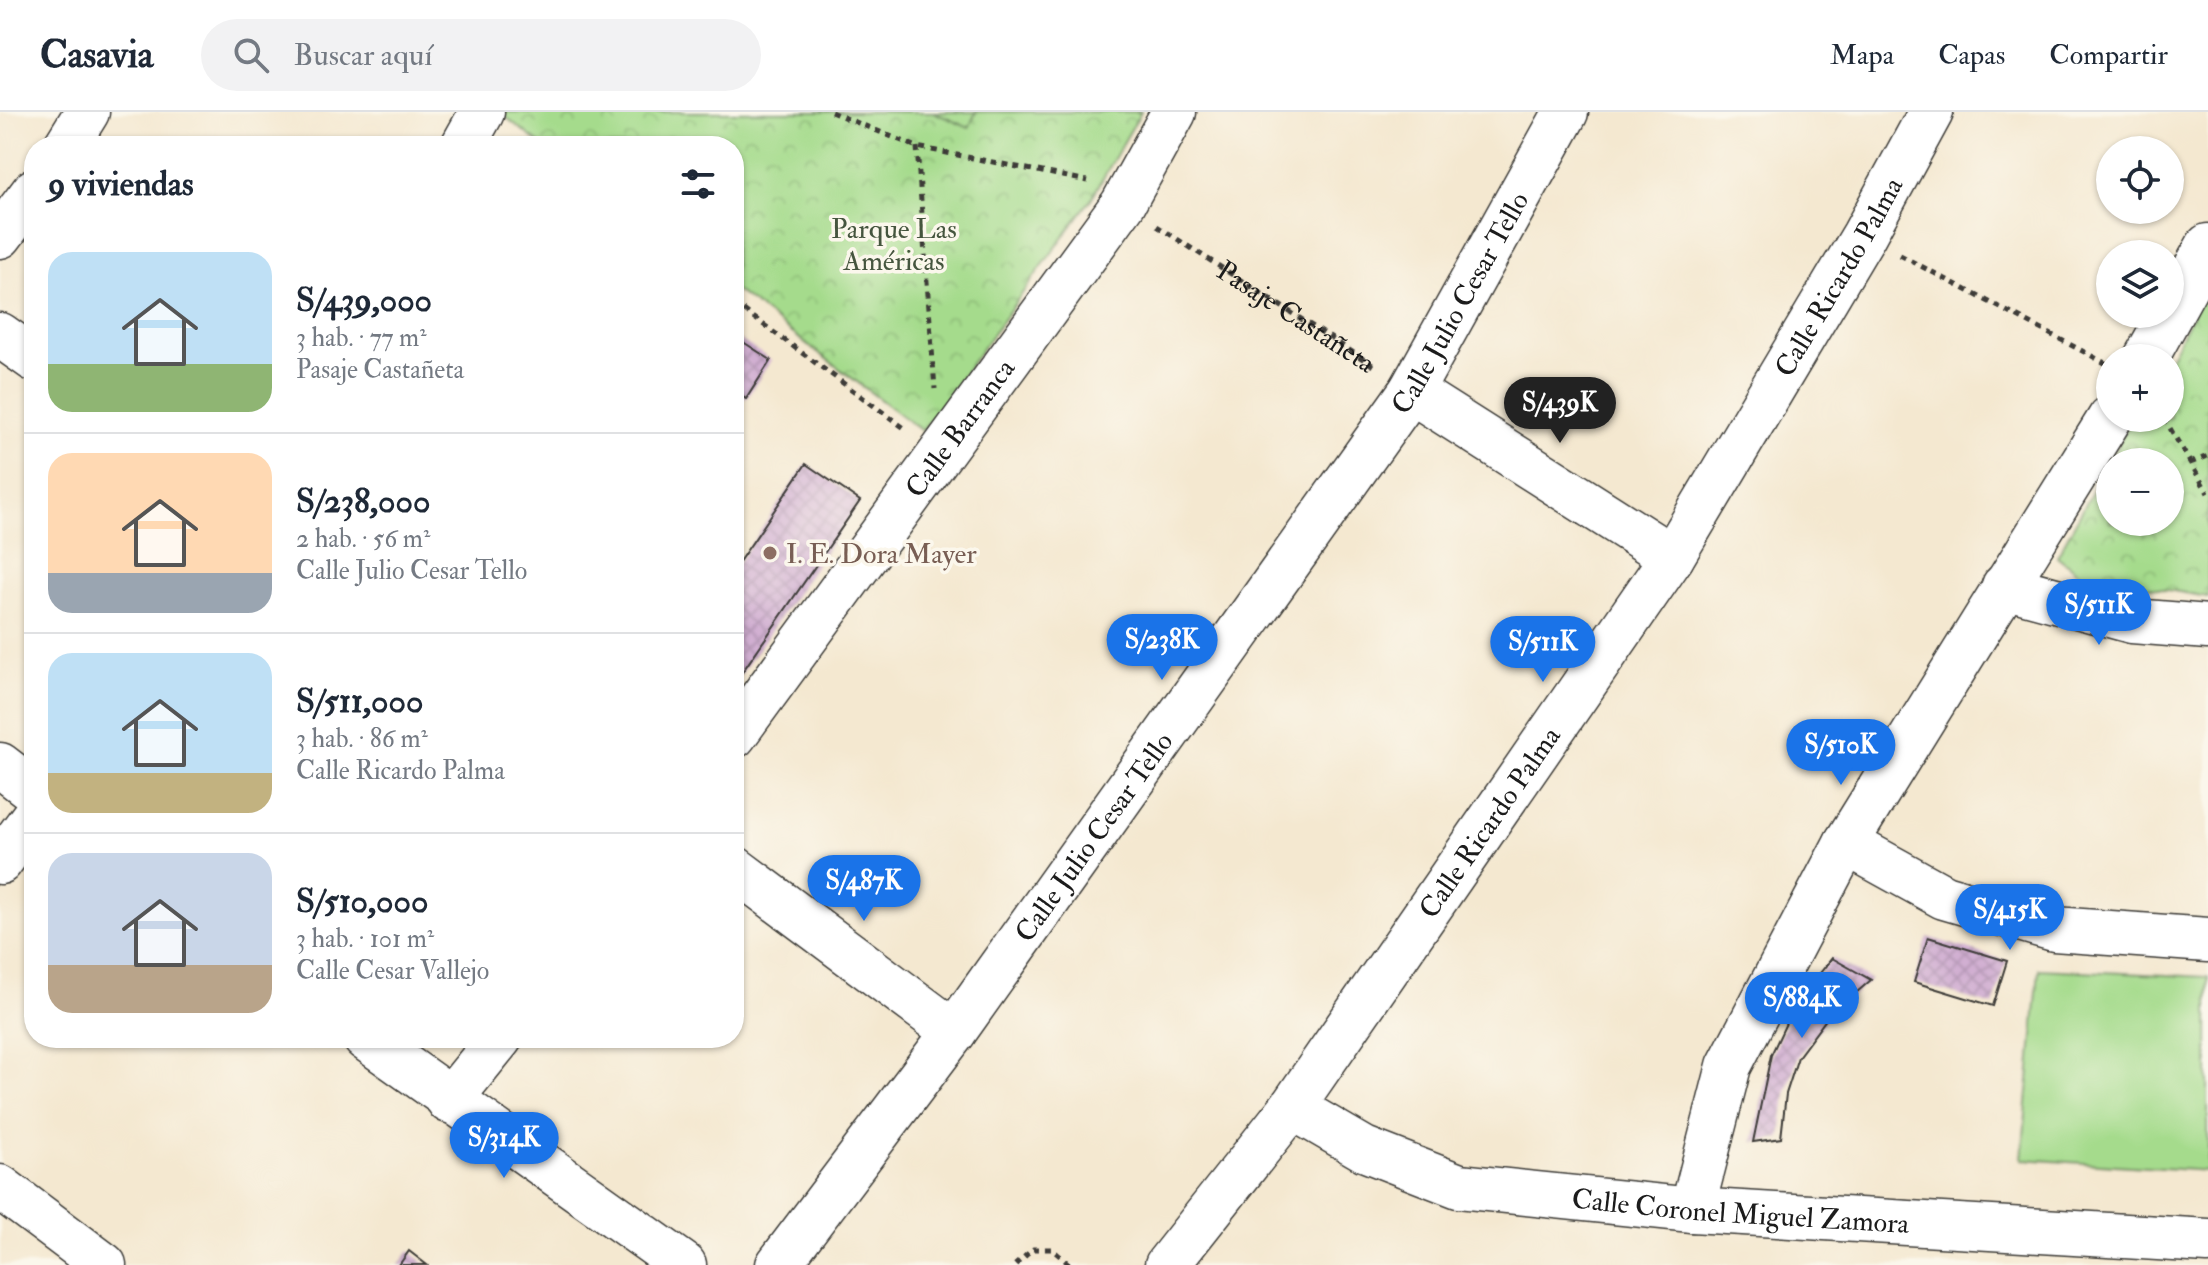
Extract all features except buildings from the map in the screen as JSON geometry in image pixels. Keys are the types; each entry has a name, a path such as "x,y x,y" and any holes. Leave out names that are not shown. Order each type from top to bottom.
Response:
{"street":[{"path":"72,136 87,112"},
{"path":"469,136 482,112"},
{"name":"Calle Barranca","path":"744,722 1127,197 1174,112"},
{"name":"Calle Julio Cesar Tello","path":"778,1265 954,1032 1411,391 1566,112"},
{"name":"Calle Ricardo Palma","path":"1167,1265 1292,1107 1672,557 1864,235 1931,112"},
{"path":"0,236 24,204"},
{"path":"2154,344 2208,246"},
{"path":"0,335 24,352"},
{"path":"1411,391 1672,557"},
{"path":"1692,1210 1729,1066 1846,843 2101,432"},
{"path":"2004,586 2132,621 2208,627"},
{"path":"0,765 24,783"},
{"path":"0,862 24,830"},
{"path":"1846,843 1944,897 2054,929 2208,940"},
{"path":"744,875 954,1032"},
{"path":"378,1048 684,1265"},
{"path":"449,1101 492,1048"},
{"name":"Calle Coronel Miguel Zamora","path":"1292,1107 1364,1149 1459,1186 1692,1210 2208,1241"},
{"path":"0,1187 104,1265"}],"path":[{"path":"831,112 917,147 1127,197"},
{"path":"917,147 935,393"},
{"name":"Pasaje Castañeta","path":"1127,197 1411,391"},
{"path":"1864,235 2096,358"},
{"path":"744,310 940,455"},
{"path":"2172,432 2208,493"},
{"path":"2190,463 2208,456"},
{"path":"1015,1265 1033,1249 1052,1249 1070,1265"}],"green space":[{"name":"Parque Las Américas","path":"504,112 1141,112 1091,199 922,431 744,297 744,136 530,136 503,115"},
{"path":"933,112 976,112 969,128"},
{"path":"2208,284 2208,597 2081,575 2057,556 2096,485 2096,536 2184,536 2184,448 2116,448 2125,432 2184,432 2184,344 2177,344"},
{"path":"2039,969 2208,977 2208,1171 2022,1159"}],"place":[{"name":"I. E. Dora Mayer","path":"770,553"}]}
